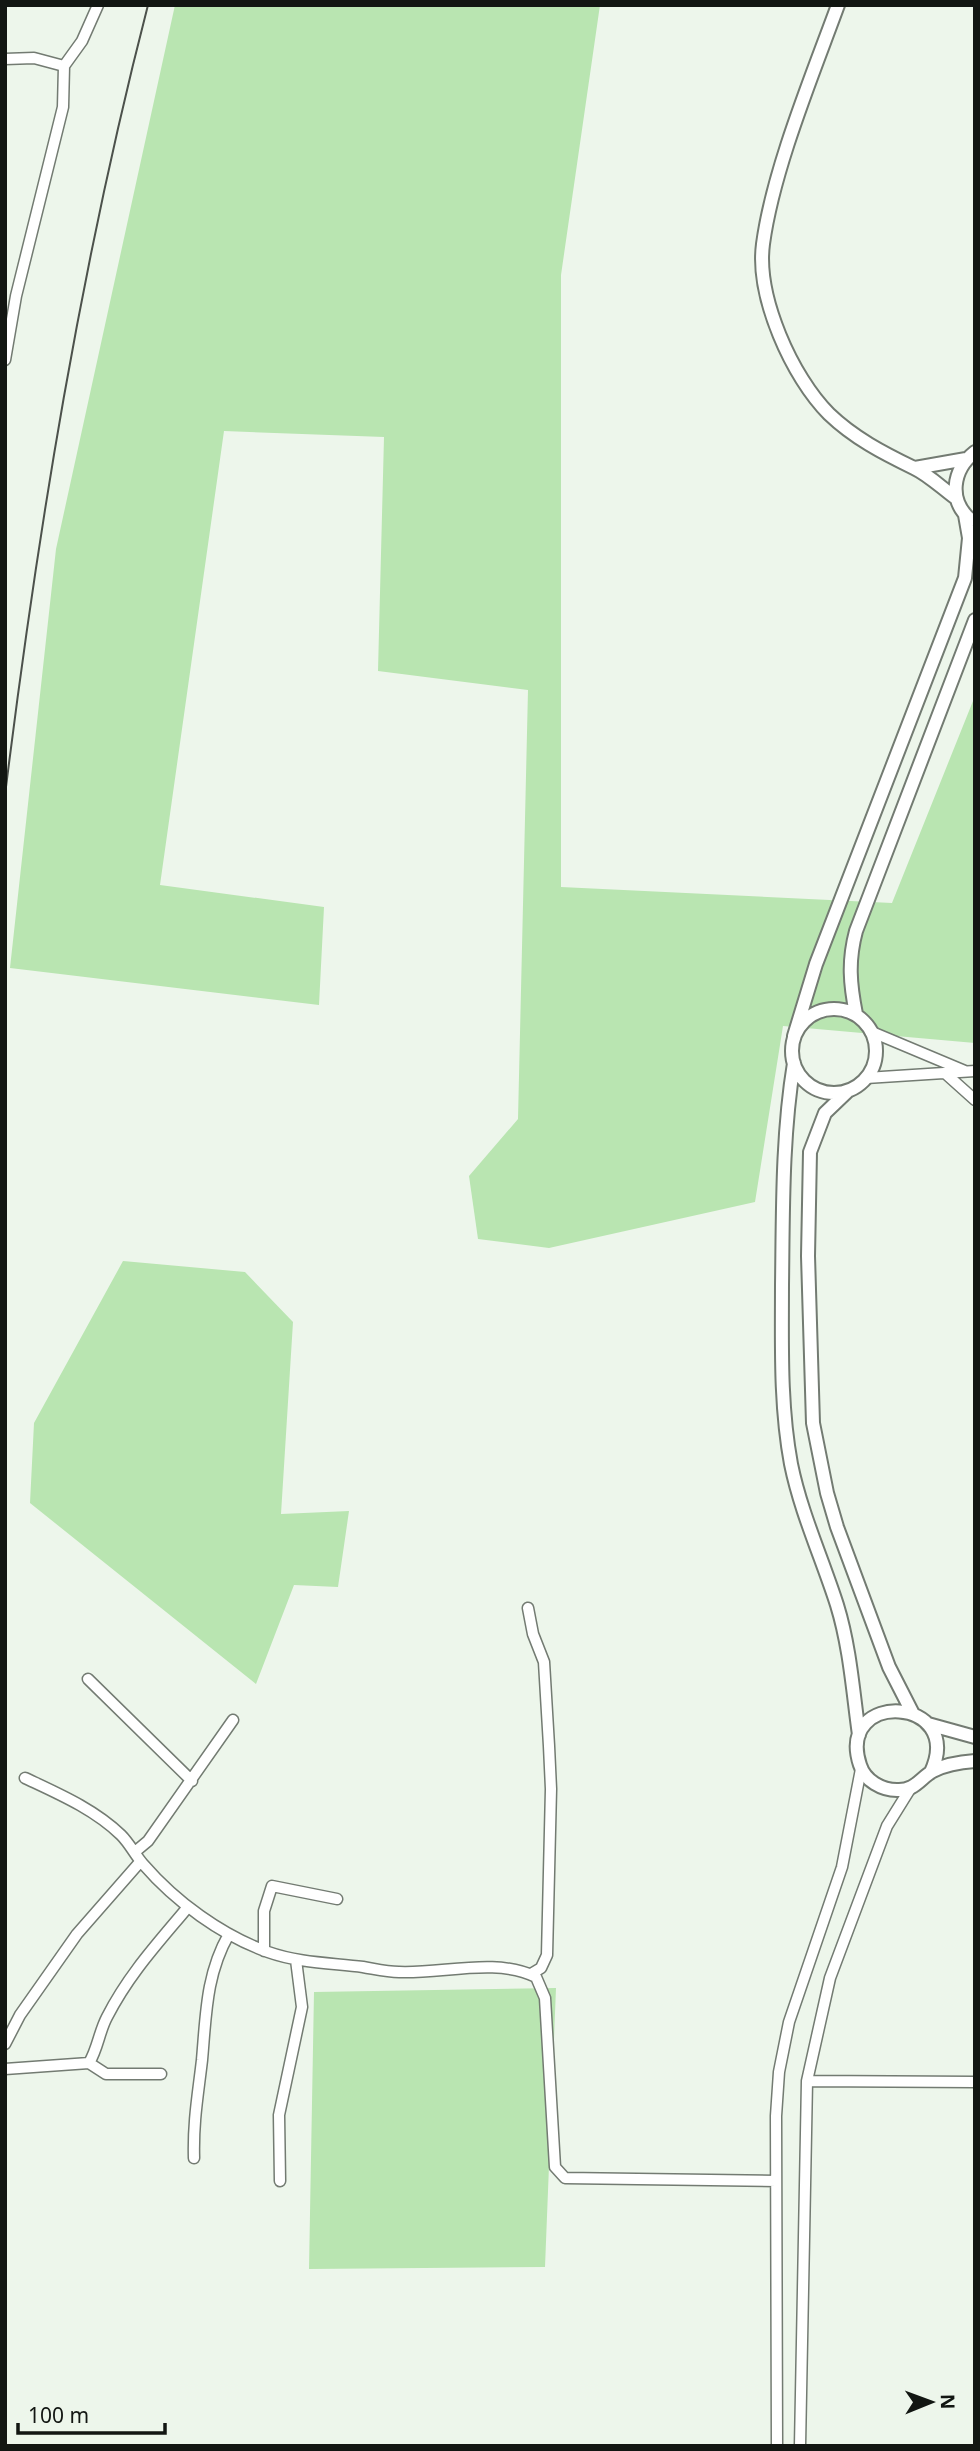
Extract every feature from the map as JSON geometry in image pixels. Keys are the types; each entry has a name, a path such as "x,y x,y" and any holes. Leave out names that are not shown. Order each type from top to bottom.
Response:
{"street":[{"path":"5,360 16,296 63,107 64,66 82,41 98,5"},
{"path":"838,5 786,155 769,215 763,246 764,274 781,338 811,393 855,435 887,457 915,468 957,499 970,519 970,538 965,578 816,964 794,1036 783,1220 783,1396 791,1463 800,1500 837,1606 846,1642 859,1735 856,1753 861,1769 870,1781 887,1790 910,1789 922,1782 931,1772 958,1762 975,1761"},
{"path":"5,59 34,58 64,66"},
{"path":"915,468 970,456"},
{"path":"957,499 955,485 970,456"},
{"path":"970,1071 872,1032 856,1014 849,982 850,953 856,931 975,620"},
{"path":"794,1036 804,1020 820,1010 839,1009 856,1014"},
{"path":"872,1032 876,1048 874,1064 866,1078 825,1113 810,1152 808,1256 813,1423 837,1527 889,1667 912,1712 928,1724 975,1737"},
{"path":"794,1063 800,1075 821,1091 848,1091"},
{"path":"866,1078 970,1071"},
{"path":"946,1074 975,1100"},
{"path":"528,1608 533,1634 544,1662 551,1789 547,1955 541,1968 531,1974"},
{"path":"89,1679 192,1781"},
{"path":"859,1735 874,1716 889,1710 912,1712"},
{"path":"5,2044 20,2015 77,1934 138,1856 233,1720"},
{"path":"928,1724 937,1747 931,1772"},
{"path":"777,2446 776,2181 779,2072 789,2022 842,1867 861,1769"},
{"path":"25,1778 87,1809 120,1834 188,1907 229,1934 264,1951 296,1960 399,1972 452,1968 514,1969 536,1976 545,1998 554,2158 560,2174 574,2179 776,2181"},
{"path":"800,2446 807,2081 830,1978 887,1826 910,1789"},
{"path":"264,1951 264,1911 272,1886 337,1899"},
{"path":"89,2063 97,2049 107,2018 147,1952 188,1907"},
{"path":"194,2158 193,2117 201,2062 202,2021 215,1964 229,1934"},
{"path":"280,2180 279,2115 302,2007 296,1960"},
{"path":"5,2069 89,2063 106,2074 162,2074"},
{"path":"807,2081 975,2082"}],"green space":[{"path":"175,5 600,5 561,275 561,887 892,903 975,696 975,1043 783,1026 755,1202 549,1248 478,1239 469,1176 518,1119 528,690 378,671 384,437 224,431 160,885 324,907 319,1005 10,968 56,549"},
{"path":"123,1261 245,1272 293,1322 281,1514 349,1511 338,1587 294,1585 256,1684 30,1503 34,1423"},
{"path":"556,1988 545,2267 309,2269 314,1992"}],"tram line":[{"path":"5,795 32,596 64,398 102,201 148,5"}]}
